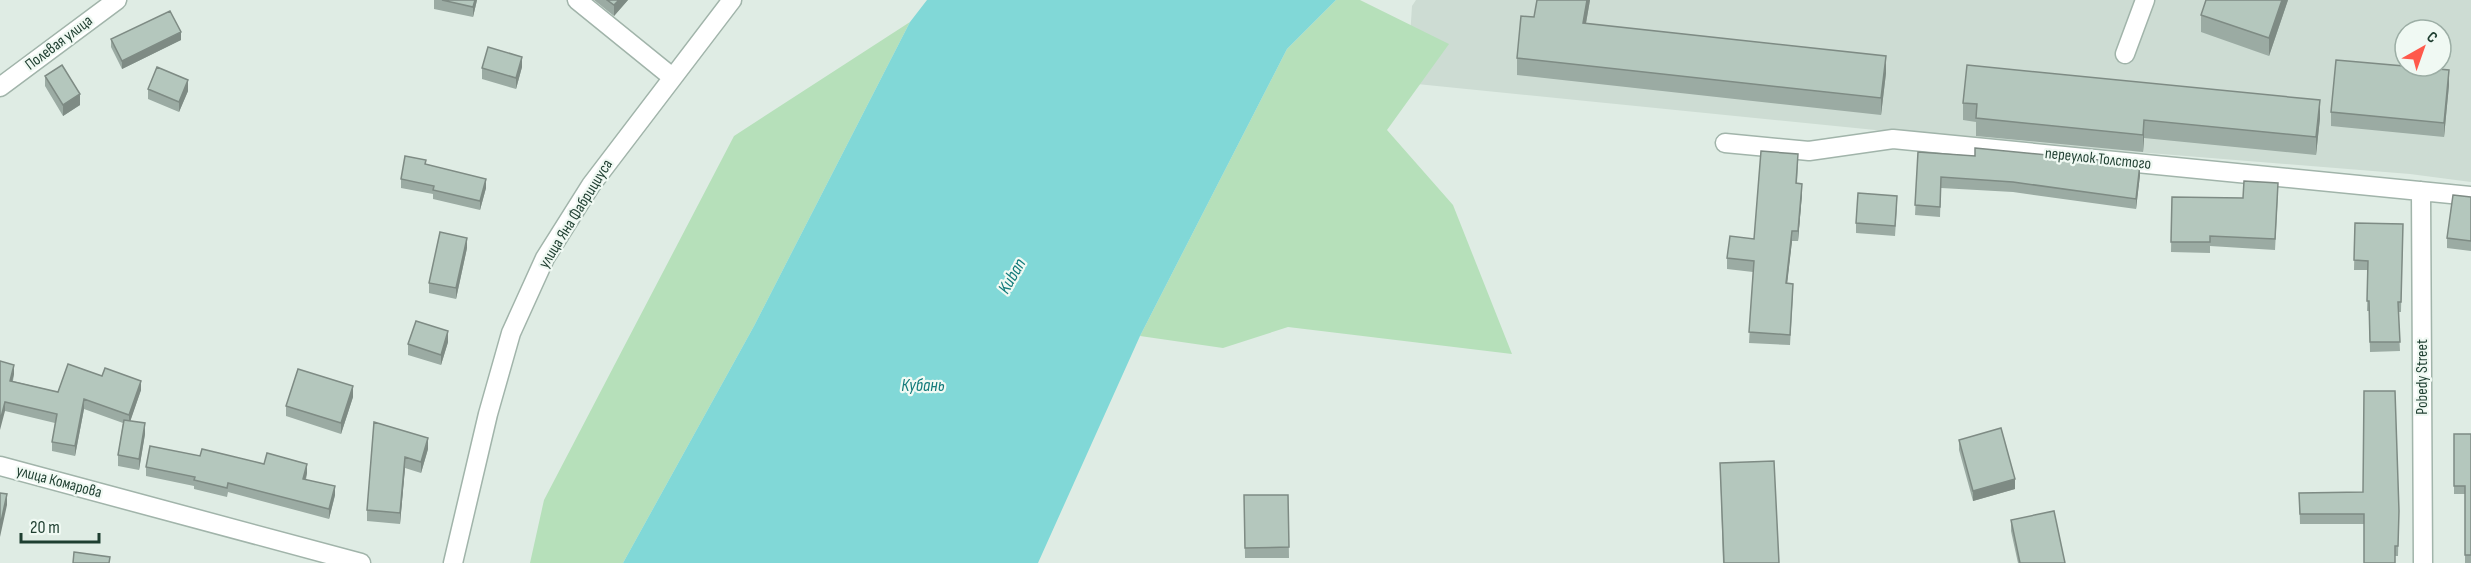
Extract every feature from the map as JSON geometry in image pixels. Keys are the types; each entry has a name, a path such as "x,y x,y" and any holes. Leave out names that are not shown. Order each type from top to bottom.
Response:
{"street":[{"name":"Полевая улица","path":"0,87 117,0"},
{"path":"577,0 672,77"},
{"name":"улица Яна Фабрициуса","path":"453,563 488,414 511,333 545,258 585,194 732,0"},
{"path":"2125,54 2145,0"},
{"name":"переулок Толстого","path":"1725,143 1809,150 1893,139 2471,196"},
{"name":"Pobedy Street","path":"2421,191 2423,563"},
{"name":"улица Комарова","path":"0,466 361,563"}],"shaded area":[{"path":"1416,0 2471,0 2471,182 2410,174 1915,134 1407,83 1412,6"}],"green space":[{"path":"1336,0 1360,0 1449,44 1387,130 1453,205 1512,354 1288,327 1223,348 1140,336 1287,49"},
{"path":"910,22 754,326 623,563 530,563 544,500 734,136"}],"water":[{"name":"Кубань","path":"927,0 1336,0 1287,49 1140,336 1038,563 623,563 754,326 910,22"}],"building":[{"path":"442,0 475,0 473,7"},
{"path":"607,0 619,0 614,5"},
{"path":"1537,0 1587,0 1583,23 1886,56 1881,98 1517,58 1521,16 1534,17"},
{"path":"2206,0 2282,0 2269,38 2201,15"},
{"path":"170,11 181,32 122,61 111,39"},
{"path":"488,47 522,57 516,78 482,68"},
{"path":"2336,60 2393,65 2393,78 2448,78 2444,123 2331,112"},
{"path":"62,65 80,94 63,105 45,76"},
{"path":"1967,65 2320,100 2316,137 2144,120 2143,135 1976,118 1977,104 1963,103"},
{"path":"157,67 188,80 179,102 148,89"},
{"path":"1975,148 2140,164 2136,199 2013,182 1941,177 1940,207 1915,205 1918,152 1975,156"},
{"path":"1761,151 1798,154 1796,183 1802,184 1798,231 1792,231 1786,283 1793,284 1790,335 1749,332 1754,261 1727,258 1730,236 1754,239"},
{"path":"405,156 426,160 425,164 486,179 480,201 433,190 434,186 401,179"},
{"path":"2244,181 2278,183 2275,239 2210,236 2210,242 2171,242 2172,197 2243,198"},
{"path":"1858,193 1897,196 1895,226 1856,223"},
{"path":"2453,195 2471,197 2471,241 2447,238"},
{"path":"2355,223 2403,224 2401,302 2398,302 2400,342 2370,342 2369,301 2367,301 2368,261 2354,260"},
{"path":"440,232 467,238 456,288 429,283"},
{"path":"416,321 448,331 441,355 408,344"},
{"path":"0,361 14,365 10,381 58,392 68,364 102,376 105,368 141,381 129,415 84,399 75,446 52,442 57,414 5,402 0,421"},
{"path":"298,369 353,386 341,423 286,406"},
{"path":"2364,391 2395,391 2399,511 2395,563 2364,563 2364,514 2300,514 2299,493 2363,492"},
{"path":"124,420 145,423 139,459 118,455"},
{"path":"374,422 428,438 421,462 405,457 400,513 367,510"},
{"path":"2001,428 2015,479 1973,491 1959,440"},
{"path":"2454,434 2471,434 2471,555 2465,555 2465,486 2454,486"},
{"path":"150,446 200,456 202,449 264,464 267,453 307,464 303,479 335,486 329,509 228,483 227,488 194,480 195,477 146,467"},
{"path":"1774,461 1779,563 1724,563 1720,463"},
{"path":"0,493 7,494 0,526"},
{"path":"1244,495 1288,495 1289,547 1245,548"},
{"path":"2054,511 2065,563 2020,563 2011,520"},
{"path":"74,552 110,557 109,563 73,563"}],"water label":[{"name":"Kuban","path":"1012,276"}]}
